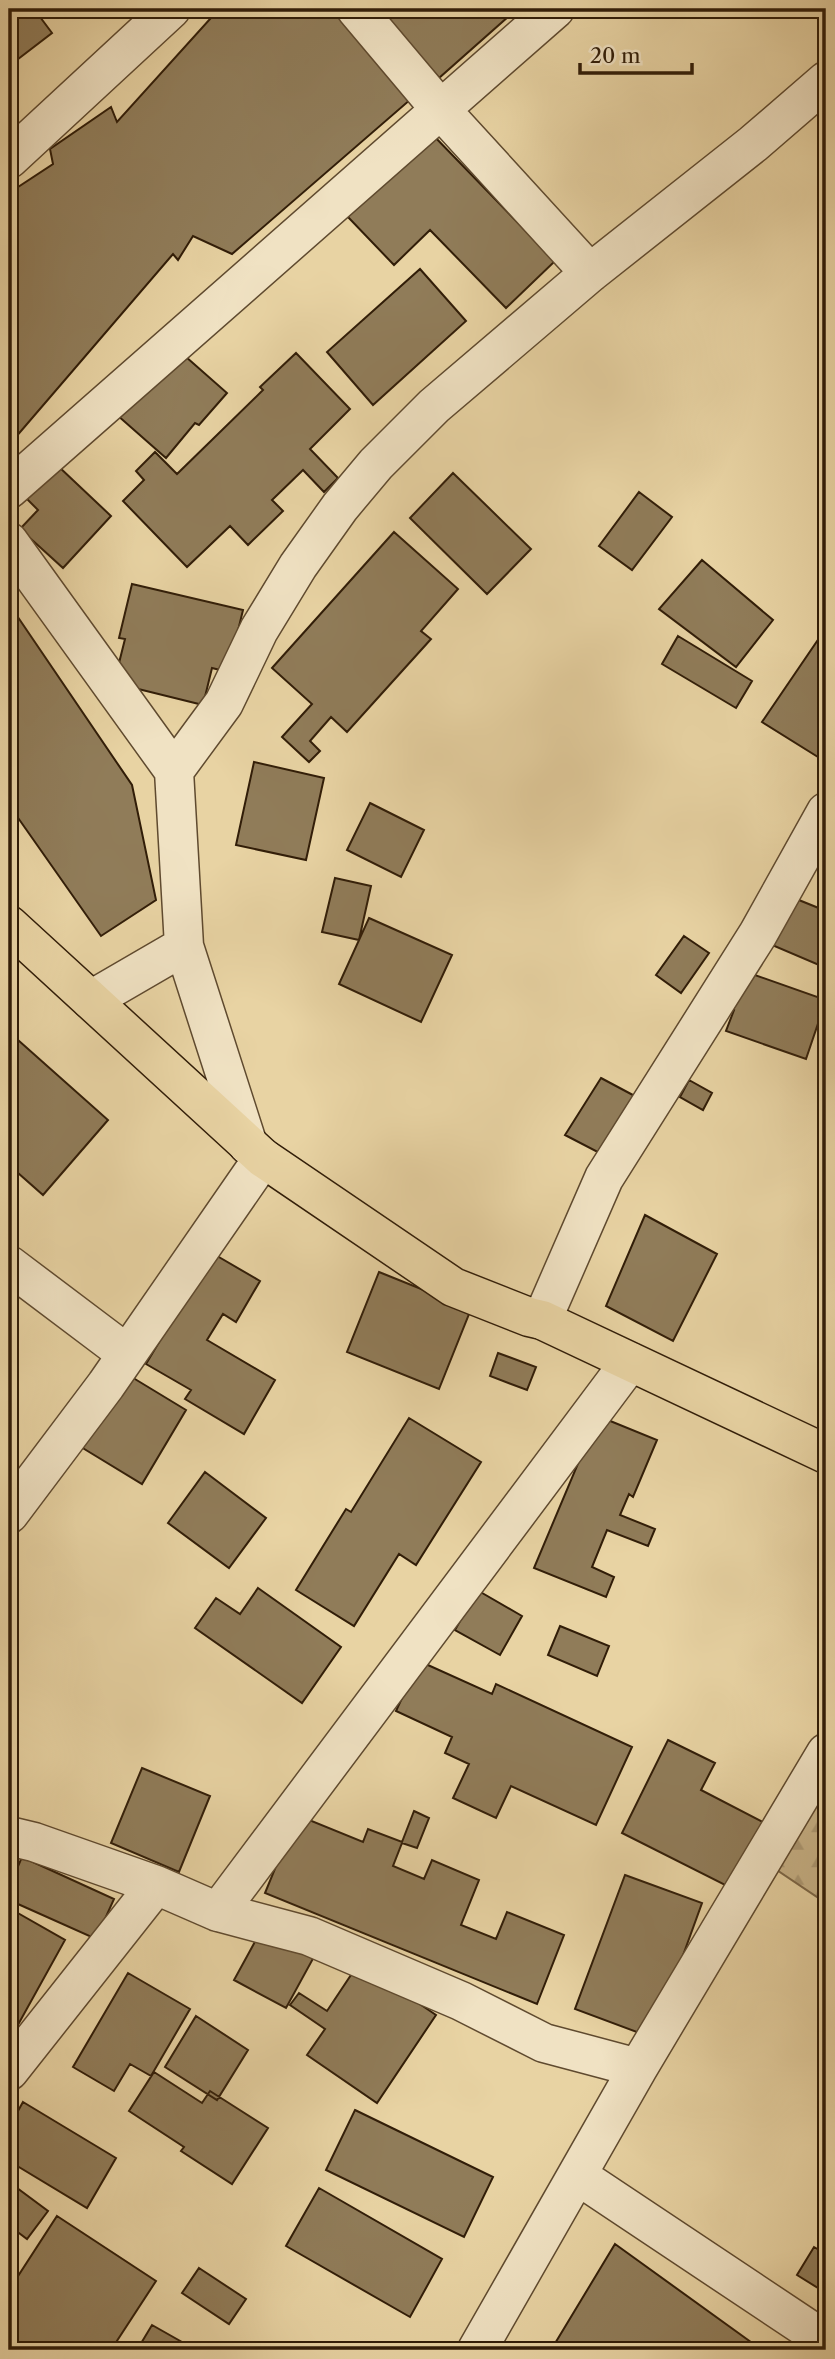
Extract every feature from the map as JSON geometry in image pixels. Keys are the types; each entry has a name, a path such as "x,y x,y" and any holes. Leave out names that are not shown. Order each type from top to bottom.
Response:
{"main road":[{"path":"9,925 255,1152 453,1287 542,1320 826,1454"}],"street":[{"path":"9,159 172,9"},
{"path":"356,9 440,110 590,273"},
{"path":"9,489 555,9"},
{"path":"174,771 224,703 259,629 298,566 340,507 376,464 434,406 590,273 753,144 826,81"},
{"path":"9,542 174,771 184,946 255,1152 127,1354 9,1514"},
{"path":"542,1320 604,1178 758,934 826,812"},
{"path":"91,1000 184,946"},
{"path":"9,1265 127,1354"},
{"path":"218,1912 630,1362"},
{"path":"477,2350 638,2068 826,1753"},
{"path":"9,1836 34,1842 156,1885 218,1912 309,1936 461,2001 544,2043 638,2068"},
{"path":"9,2071 156,1885"},
{"path":"577,2175 826,2341"}],"green space":[{"path":"826,1796 826,1903 762,1860"}],"building":[{"path":"9,9 34,9 52,33 9,66"},
{"path":"219,9 333,9 411,99 232,254 193,236 178,260 173,254 9,445 9,193 53,164 50,149 111,107 117,122"},
{"path":"379,9 517,9 439,78"},
{"path":"431,133 555,261 506,308 430,230 394,265 347,216"},
{"path":"420,269 466,321 373,405 327,352"},
{"path":"177,349 227,393 199,425 195,423 166,458 117,415"},
{"path":"296,353 350,409 310,449 338,478 324,492 303,470 272,500 283,511 248,545 230,526 187,567 123,501 144,480 136,471 155,452 177,474 263,390 260,387"},
{"path":"58,466 111,516 63,568 20,529 38,510 27,499"},
{"path":"453,473 531,549 487,594 410,518"},
{"path":"639,492 672,517 632,570 599,546"},
{"path":"394,532 458,589 421,631 431,639 347,732 331,717 310,741 320,751 309,762 282,737 312,704 272,668"},
{"path":"702,560 773,620 736,667 659,609"},
{"path":"132,584 243,610 228,672 212,668 203,705 114,683 125,639 119,638"},
{"path":"9,604 132,785 156,900 101,936 9,805"},
{"path":"826,628 826,762 762,722"},
{"path":"678,636 752,681 736,708 662,664"},
{"path":"254,762 324,778 306,860 236,845"},
{"path":"370,803 424,830 401,877 347,850"},
{"path":"335,878 371,886 359,940 322,932"},
{"path":"784,894 826,911 826,968 765,942"},
{"path":"369,918 452,955 421,1022 339,984"},
{"path":"684,936 709,953 681,993 656,975"},
{"path":"732,967 826,1000 806,1059 726,1031 734,1010 718,1004"},
{"path":"9,1032 108,1120 43,1195 9,1165"},
{"path":"601,1078 646,1102 613,1160 565,1135"},
{"path":"689,1080 712,1093 703,1110 680,1097"},
{"path":"645,1215 717,1254 673,1341 606,1306"},
{"path":"212,1253 260,1281 236,1322 223,1314 207,1340 275,1380 244,1434 185,1399 191,1390 146,1364"},
{"path":"379,1272 471,1309 439,1389 347,1352"},
{"path":"498,1353 536,1367 527,1390 490,1376"},
{"path":"125,1373 186,1410 142,1484 81,1447"},
{"path":"598,1416 657,1440 633,1497 629,1494 620,1515 655,1529 648,1546 607,1530 592,1567 614,1577 606,1597 534,1568"},
{"path":"409,1418 481,1462 416,1565 399,1554 354,1626 296,1590 346,1509 351,1512"},
{"path":"205,1472 266,1518 229,1568 168,1523"},
{"path":"258,1588 341,1647 302,1703 195,1628 216,1598 240,1614"},
{"path":"477,1590 522,1616 500,1655 455,1630"},
{"path":"560,1626 609,1646 597,1676 548,1655"},
{"path":"419,1661 492,1694 496,1684 632,1747 596,1825 511,1786 496,1818 453,1798 469,1764 445,1753 452,1737 396,1711"},
{"path":"668,1740 715,1763 701,1790 763,1822 731,1888 622,1833"},
{"path":"142,1768 210,1796 179,1872 111,1843"},
{"path":"414,1811 429,1818 417,1848 402,1843 393,1866 424,1879 432,1860 479,1880 461,1925 496,1939 507,1912 564,1935 537,2004 265,1893 297,1815 363,1842 368,1829 402,1842"},
{"path":"22,1857 114,1899 96,1939 9,1900 9,1887"},
{"path":"625,1875 702,1903 653,2038 575,2009"},
{"path":"9,1908 65,1940 9,2041"},
{"path":"263,1927 315,1955 286,2008 234,1980"},
{"path":"359,1963 436,2015 377,2103 307,2055 325,2029 290,2005 299,1993 327,2011"},
{"path":"128,1973 190,2009 151,2076 130,2064 114,2091 73,2067"},
{"path":"196,2016 248,2050 217,2100 165,2067"},
{"path":"154,2072 202,2103 210,2091 268,2128 232,2184 181,2151 184,2147 129,2111"},
{"path":"23,2102 116,2158 87,2208 9,2161 9,2127"},
{"path":"355,2110 493,2177 464,2237 326,2170"},
{"path":"9,2182 48,2211 27,2239 11,2227 9,2229"},
{"path":"319,2188 442,2259 410,2317 286,2246"},
{"path":"57,2216 156,2281 111,2350 9,2350 9,2290"},
{"path":"615,2244 755,2345 752,2350 551,2350"},
{"path":"814,2247 826,2254 826,2293 797,2275"},
{"path":"199,2268 246,2299 229,2324 182,2293"},
{"path":"152,2325 196,2350 137,2350"}]}
